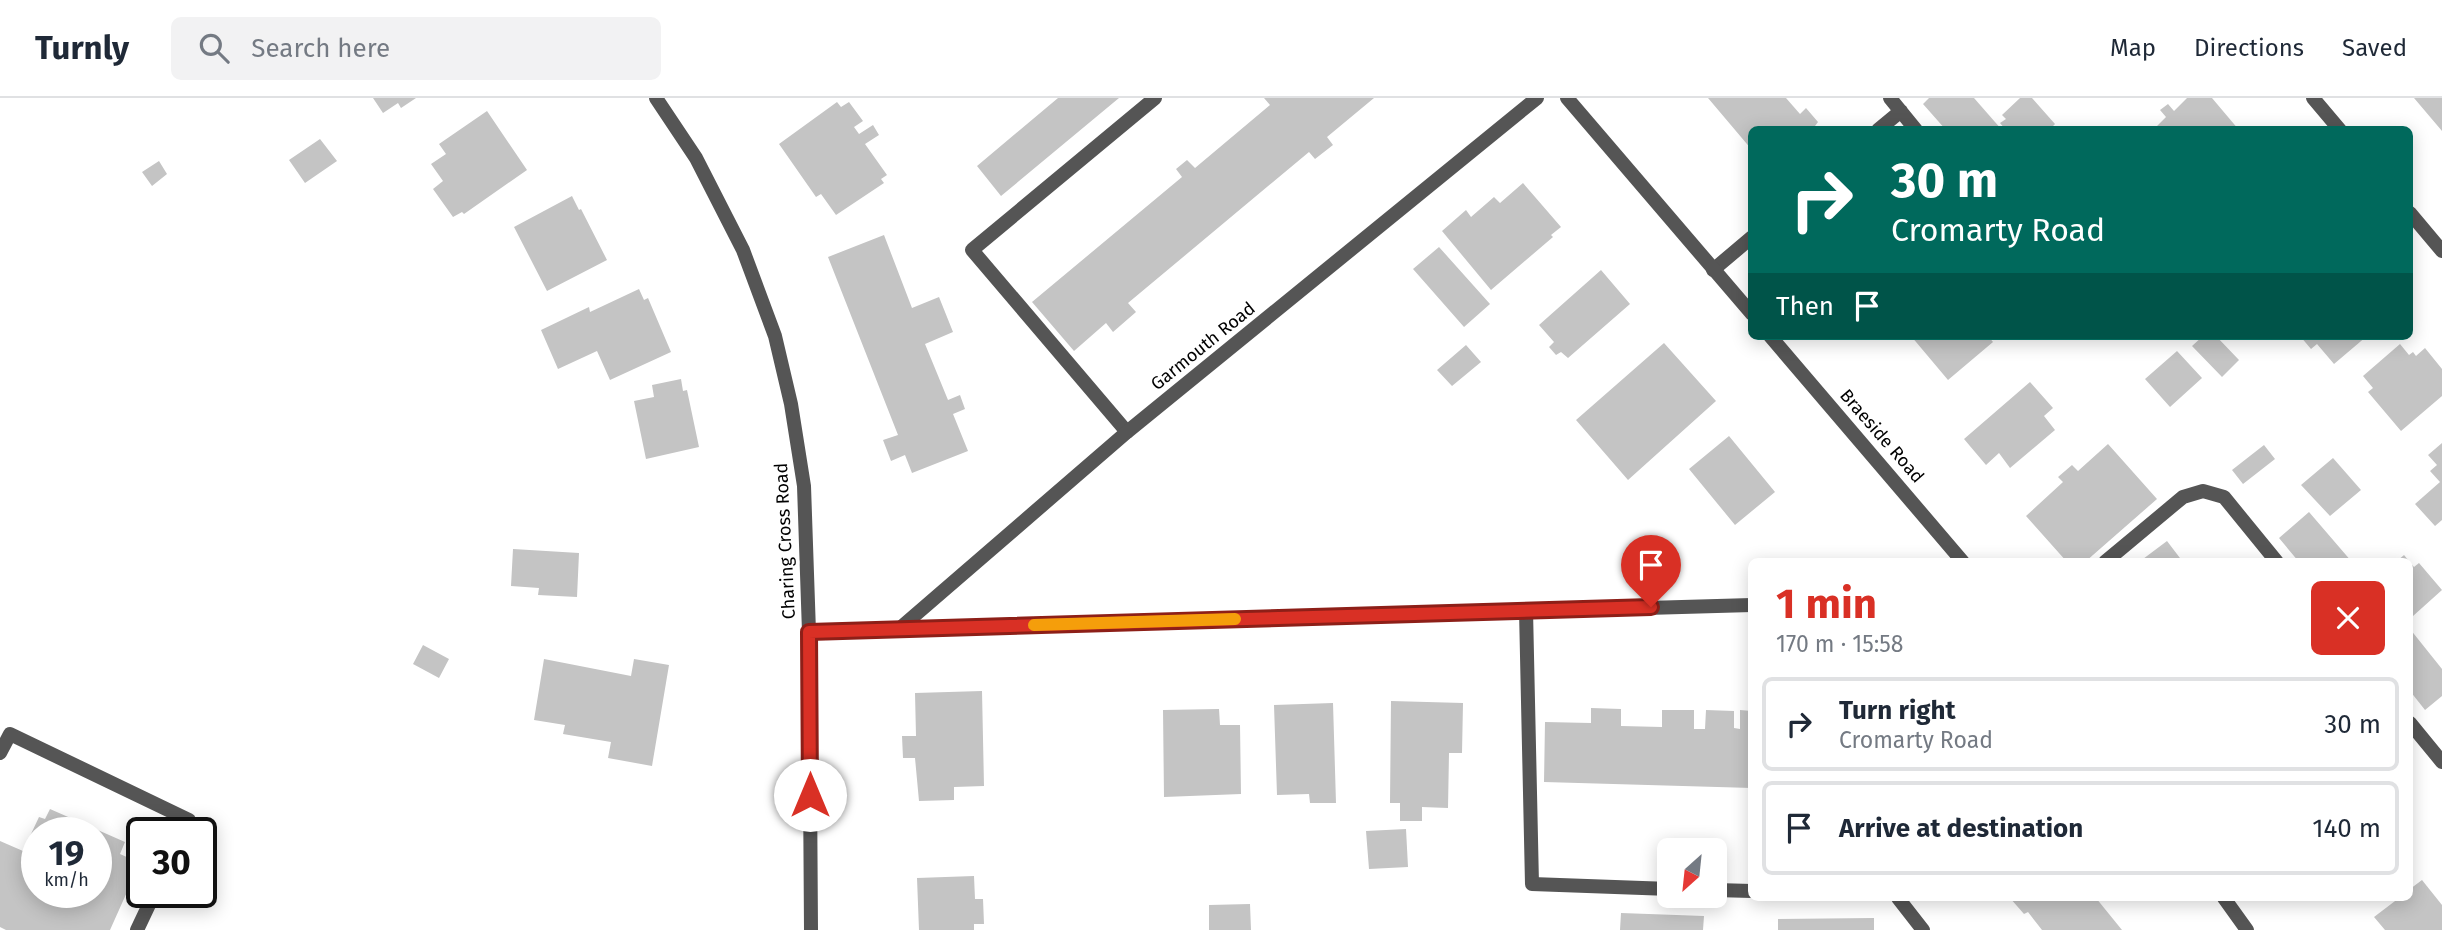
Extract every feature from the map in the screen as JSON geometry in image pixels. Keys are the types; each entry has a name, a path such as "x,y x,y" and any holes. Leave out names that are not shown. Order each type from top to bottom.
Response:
{"street":[{"name":"Charing Cross Road","path":"656,98 696,158 743,250 775,337 791,404 804,486 809,632 811,930"},
{"path":"1127,432 972,250 1155,98"},
{"name":"Garmouth Road","path":"899,629 1127,432 1537,98"},
{"path":"1567,98 1748,309"},
{"path":"1890,98 1913,126"},
{"path":"2314,98 2337,126"},
{"path":"1883,126 1901,111"},
{"path":"2413,217 2442,251"},
{"path":"1713,270 1748,240"},
{"name":"Braeside Road","path":"1773,340 1961,558"},
{"path":"2110,558 2183,497 2203,491 2224,497 2274,558"},
{"path":"809,632 1748,605"},
{"path":"1526,610 1532,884 1657,889"},
{"path":"2413,727 2442,762"},
{"path":"0,753 10,734 183,817"},
{"path":"1727,890 1748,891"},
{"path":"1900,901 1923,930"},
{"path":"2226,901 2247,930"},
{"path":"137,930 147,908"}],"building":[{"path":"373,98 416,98 401,108 398,103 383,113"},
{"path":"1058,98 1119,98 1001,196 977,166"},
{"path":"1264,98 1374,98 1327,137 1333,145 1315,159 1309,152 1128,303 1136,312 1113,332 1106,323 1074,351 1032,302 1182,177 1176,169 1187,160 1195,168 1270,105"},
{"path":"1708,98 1786,98 1800,114 1806,108 1818,122 1815,126 1748,126 1748,145"},
{"path":"1929,98 1974,98 1998,126 1942,126 1923,104"},
{"path":"2020,98 2032,98 2055,124 2003,126 2000,123 2006,119 2002,115"},
{"path":"2187,98 2212,98 2236,126 2157,126 2166,117 2160,110 2168,104 2174,111"},
{"path":"2414,98 2442,98 2442,131"},
{"path":"837,102 841,107 849,102 863,121 854,127 859,134 873,125 879,135 865,144 887,175 881,179 884,183 836,215 821,194 816,197 779,144"},
{"path":"487,111 527,170 464,214 462,212 453,217 433,189 443,181 431,164 446,154 439,144"},
{"path":"320,139 337,161 305,183 289,160"},
{"path":"159,161 167,174 152,186 142,172"},
{"path":"1523,183 1561,227 1491,290 1442,231 1466,210 1471,217 1494,197 1500,203"},
{"path":"572,196 607,260 547,291 514,227"},
{"path":"884,235 912,308 939,297 953,332 925,344 948,400 960,395 965,409 953,414 968,451 912,473 905,455 891,461 883,440 898,435 828,257"},
{"path":"1439,247 1490,304 1464,327 1413,269"},
{"path":"1601,270 1630,304 1568,358 1561,352 1556,355 1549,347 1554,342 1539,325"},
{"path":"639,289 644,300 648,298 671,352 610,380 597,351 558,369 541,330 589,307 590,312"},
{"path":"1914,340 1991,340 1993,342 1948,380"},
{"path":"2199,340 2220,340 2239,360 2222,377 2192,346"},
{"path":"2303,340 2362,340 2334,364 2317,344 2311,349"},
{"path":"1664,343 1716,401 1628,480 1576,420"},
{"path":"2400,344 2409,355 2413,352 2416,356 2425,348 2442,369 2442,396 2401,431 2368,392 2373,388 2363,376"},
{"path":"1466,345 1481,362 1452,386 1437,370"},
{"path":"2177,351 2202,378 2170,407 2145,379"},
{"path":"681,379 683,391 687,390 699,447 646,459 634,401 654,397 652,385"},
{"path":"2030,382 2053,408 2044,416 2055,430 2010,468 1999,453 1986,465 1964,439"},
{"path":"1729,436 1775,492 1735,525 1689,469"},
{"path":"2442,443 2442,520 2435,526 2415,504 2440,482 2430,471 2437,465 2428,455"},
{"path":"2108,444 2157,499 2090,558 2063,558 2026,516 2063,482 2058,477 2072,465 2078,471"},
{"path":"2264,445 2275,459 2243,484 2232,470"},
{"path":"2333,458 2361,490 2330,516 2301,485"},
{"path":"2309,512 2349,558 2296,558 2279,538"},
{"path":"2167,541 2180,558 2144,558"},
{"path":"513,549 579,553 577,597 538,595 539,588 511,586"},
{"path":"2419,563 2442,590 2413,616 2413,566"},
{"path":"2413,633 2442,669 2442,696 2425,710 2413,695"},
{"path":"423,645 449,659 439,678 413,664"},
{"path":"544,659 631,676 634,659 669,665 652,766 608,758 611,742 563,734 565,725 534,720"},
{"path":"982,691 984,786 954,787 954,800 919,801 915,758 903,758 902,736 916,736 915,693"},
{"path":"1391,701 1463,703 1462,753 1449,753 1448,808 1422,807 1422,821 1400,821 1400,803 1390,803"},
{"path":"1333,703 1336,803 1310,803 1309,794 1277,795 1274,705"},
{"path":"1591,708 1621,709 1621,726 1662,727 1662,710 1694,710 1694,729 1705,729 1706,710 1734,711 1734,728 1740,729 1740,710 1748,711 1748,788 1544,782 1545,722 1591,723"},
{"path":"1219,709 1220,725 1240,725 1241,794 1164,797 1163,710"},
{"path":"50,809 68,817 46,817"},
{"path":"1406,829 1408,867 1369,869 1366,831"},
{"path":"112,836 125,842 120,854 126,857 126,894 110,930 6,930 0,927 0,841 21,850 21,908 112,908"},
{"path":"974,876 975,899 983,899 984,924 974,924 974,930 919,930 917,878"},
{"path":"2422,880 2442,905 2442,930 2385,930 2374,917 2395,901 2413,901 2413,887"},
{"path":"2013,901 2098,901 2122,930 2042,930 2028,912 2024,914"},
{"path":"1250,904 1251,930 1209,930 1209,905"},
{"path":"1621,913 1704,916 1703,930 1620,930"},
{"path":"1874,918 1874,930 1778,930 1778,919"}],"slow traffic":[{"path":"1034,625 1235,619"}],"route":[{"path":"810,795 809,632 1651,607"}]}
